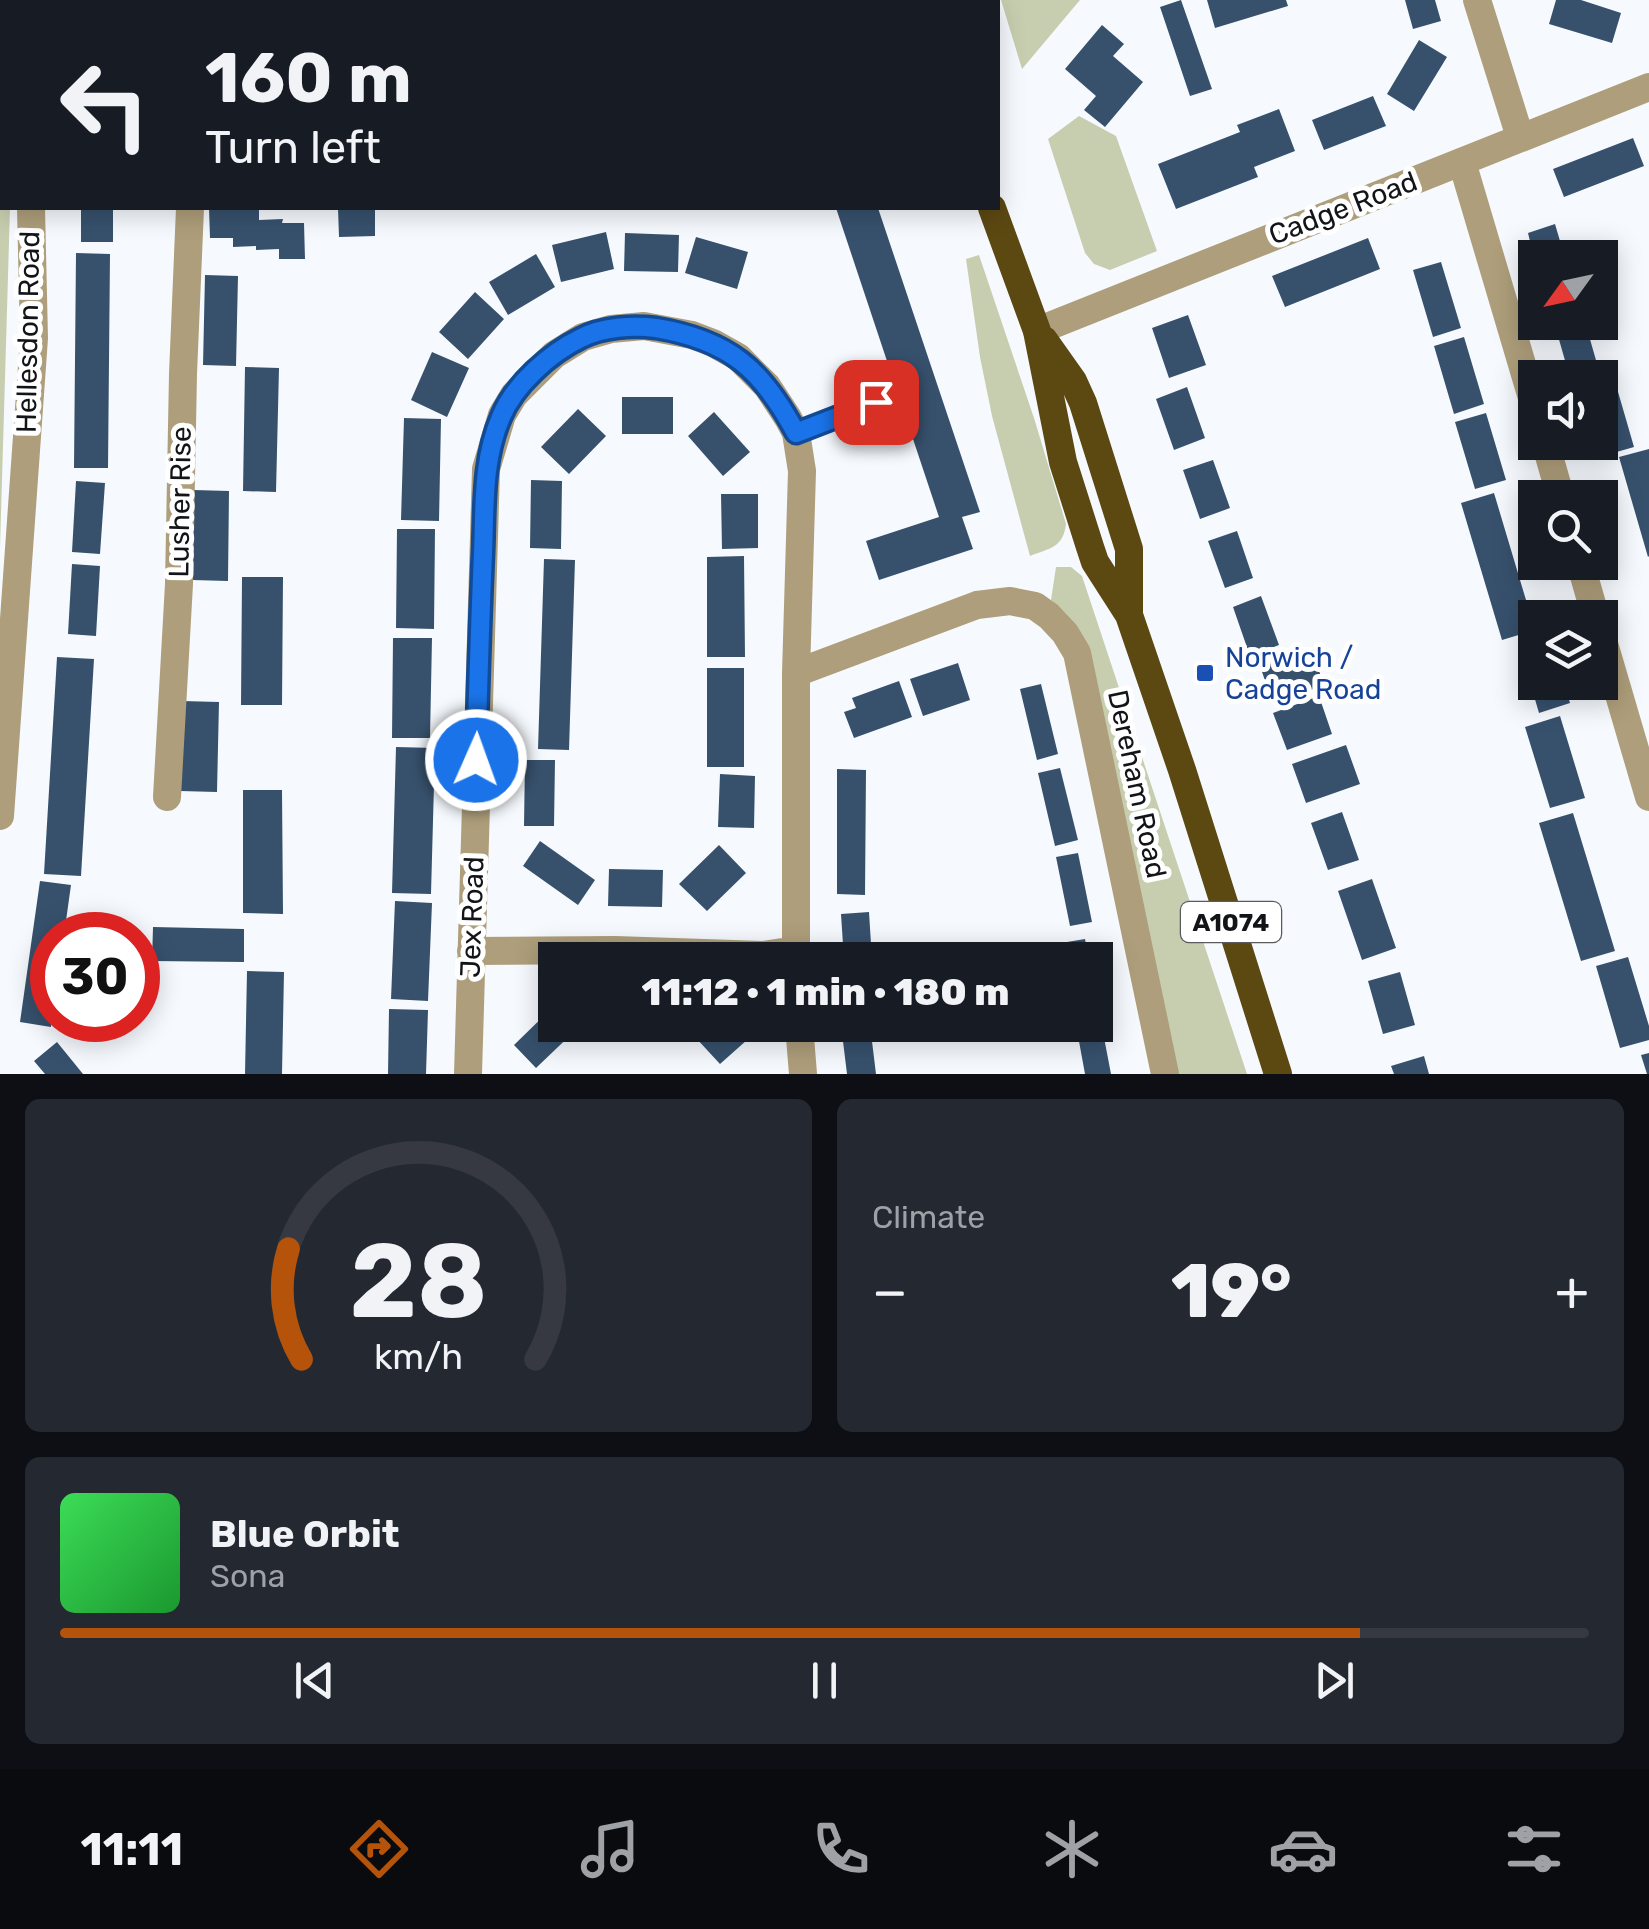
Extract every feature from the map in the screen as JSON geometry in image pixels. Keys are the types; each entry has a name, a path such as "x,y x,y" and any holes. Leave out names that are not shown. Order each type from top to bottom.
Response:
{"highway":[{"name":"Dereham Road","path":"993,210 1037,331 1073,380 1084,403 1129,550 1130,615 1278,1074"}],"street":[{"path":"1477,0 1520,137"},
{"name":"Cadge Road","path":"1037,331 1649,87"},
{"path":"1462,162 1521,360"},
{"name":"Hellesdon Road","path":"0,816 34,338 31,210"},
{"name":"Lusher Rise","path":"167,796 179,584 190,210"},
{"name":"Jex Road","path":"468,1074 486,469 502,414 514,395 534,373 582,337 644,326 714,343 738,357 767,386 796,433 802,471 796,673 796,942"},
{"name":"Dereham Road","path":"796,673 977,605 1010,602 1035,606 1065,632 1077,654 1165,1074"},
{"path":"1618,691 1649,797"},
{"path":"471,952 538,951"},
{"path":"800,1042 803,1074"}],"lane":[{"path":"796,433 876,402"}],"green space":[{"path":"1001,0 1080,0 1022,69"},
{"path":"1079,116 1116,136 1157,251 1110,270 1094,264 1085,253 1048,139"},
{"path":"0,210 10,210 0,548"},
{"path":"979,255 1066,524 1059,543 1030,556 980,357 966,259"},
{"path":"1056,567 1071,567 1082,576 1247,1074 1175,1074 1087,645 1067,615 1051,600"}],"building":[{"path":"1181,0 1212,89 1190,96 1160,7"},
{"path":"1207,0 1286,0 1288,6 1215,28"},
{"path":"1405,0 1435,0 1441,21 1413,29"},
{"path":"1556,0 1581,0 1621,13 1612,43 1549,24"},
{"path":"1102,25 1124,44 1113,56 1143,82 1105,127 1084,110 1096,96 1065,69"},
{"path":"1419,40 1447,57 1414,111 1387,94"},
{"path":"1373,96 1386,126 1324,150 1312,120"},
{"path":"1279,109 1295,151 1254,167 1258,177 1176,209 1158,164 1240,132 1237,125"},
{"path":"1633,138 1644,166 1564,197 1553,169"},
{"path":"81,210 113,210 113,242 81,242"},
{"path":"209,210 259,210 259,220 304,223 305,259 279,259 279,249 233,247 233,238 210,238"},
{"path":"338,210 375,210 375,236 339,237"},
{"path":"837,210 879,210 980,512 962,517 973,549 879,580 866,541 939,517"},
{"path":"1555,224 1560,240 1530,240 1528,233"},
{"path":"606,232 614,269 561,282 552,245"},
{"path":"625,233 679,235 678,272 624,271"},
{"path":"696,237 748,252 737,289 685,273"},
{"path":"1368,238 1380,269 1285,307 1272,276"},
{"path":"76,253 110,254 108,468 74,468"},
{"path":"536,254 555,287 508,315 489,282"},
{"path":"1441,262 1461,328 1433,337 1413,270"},
{"path":"205,275 238,276 236,366 203,365"},
{"path":"475,292 504,319 468,359 439,332"},
{"path":"1188,315 1206,365 1169,378 1152,328"},
{"path":"1464,337 1484,404 1454,414 1434,346"},
{"path":"1559,340 1590,340 1596,360 1565,360"},
{"path":"432,352 469,368 447,417 411,400"},
{"path":"245,367 279,368 276,492 243,491"},
{"path":"1187,387 1205,438 1174,450 1156,399"},
{"path":"1618,392 1634,447 1618,452"},
{"path":"622,397 673,397 673,434 622,434"},
{"path":"578,409 606,436 569,474 541,447"},
{"path":"714,412 750,452 723,476 688,436"},
{"path":"1486,413 1506,480 1475,489 1455,422"},
{"path":"404,418 441,419 439,521 401,520"},
{"path":"1649,449 1649,556 1648,557 1619,457"},
{"path":"1213,460 1230,508 1200,519 1183,470"},
{"path":"531,480 562,481 561,549 530,548"},
{"path":"76,481 105,483 100,554 72,552"},
{"path":"194,490 229,491 228,581 192,580"},
{"path":"1494,493 1526,600 1518,600 1518,635 1502,640 1461,503"},
{"path":"721,494 758,494 758,548 722,549"},
{"path":"397,529 435,529 434,629 396,628"},
{"path":"1237,531 1253,578 1225,588 1208,541"},
{"path":"744,556 745,657 707,657 707,557"},
{"path":"544,559 575,560 569,750 538,749"},
{"path":"72,564 100,566 96,636 68,634"},
{"path":"242,577 283,577 282,705 241,705"},
{"path":"1261,596 1279,645 1250,656 1233,607"},
{"path":"393,638 432,638 430,738 392,738"},
{"path":"1311,648 1324,685 1273,704 1260,666"},
{"path":"57,657 94,659 81,876 44,874"},
{"path":"958,663 970,700 923,716 910,679"},
{"path":"707,668 744,668 744,767 707,767"},
{"path":"899,681 912,717 854,738 844,712 856,708 852,698"},
{"path":"1041,684 1058,754 1037,760 1020,689"},
{"path":"1319,696 1332,734 1287,750 1273,713"},
{"path":"1535,700 1569,700 1570,703 1539,713"},
{"path":"182,701 219,702 217,792 180,791"},
{"path":"1560,716 1585,798 1550,808 1525,727"},
{"path":"1346,745 1360,784 1306,803 1292,764"},
{"path":"396,747 435,748 431,894 392,893"},
{"path":"525,760 555,760 554,826 524,826"},
{"path":"1060,768 1078,840 1055,846 1038,773"},
{"path":"837,769 866,770 865,895 837,894"},
{"path":"720,774 755,776 754,828 718,827"},
{"path":"243,790 282,790 283,914 243,913"},
{"path":"1342,812 1359,860 1328,870 1311,823"},
{"path":"1573,813 1615,951 1581,961 1539,823"},
{"path":"540,841 595,880 578,905 523,866"},
{"path":"719,845 746,873 707,911 679,884"},
{"path":"1078,853 1092,922 1070,926 1056,857"},
{"path":"609,869 663,870 662,907 608,906"},
{"path":"1372,879 1396,948 1362,960 1338,891"},
{"path":"40,881 71,885 67,912 36,912"},
{"path":"395,901 432,903 428,1001 391,999"},
{"path":"869,912 871,942 843,942 841,914"},
{"path":"160,927 244,929 244,962 160,961"},
{"path":"30,952 30,1024 20,1022"},
{"path":"1628,957 1649,1026 1649,1040 1620,1048 1596,966"},
{"path":"247,971 284,972 282,1074 245,1074"},
{"path":"1400,972 1415,1025 1383,1034 1368,981"},
{"path":"389,1009 428,1010 426,1074 388,1074"},
{"path":"538,1022 538,1042 563,1042 536,1068 514,1045"},
{"path":"57,1042 83,1074 45,1074 34,1061"},
{"path":"700,1042 745,1042 720,1064"},
{"path":"843,1042 872,1042 876,1074 847,1074"},
{"path":"1079,1042 1105,1042 1111,1074 1085,1074"},
{"path":"1649,1053 1649,1074 1647,1074 1641,1055"},
{"path":"1424,1056 1429,1074 1394,1074 1391,1066"}],"place":[{"name":"Norwich / Cadge Road","path":"1205,673"}],"route":[{"path":"476,760 486,469 502,414 534,373 582,337 644,326 692,335 738,357 767,386 796,433 876,402"}]}
